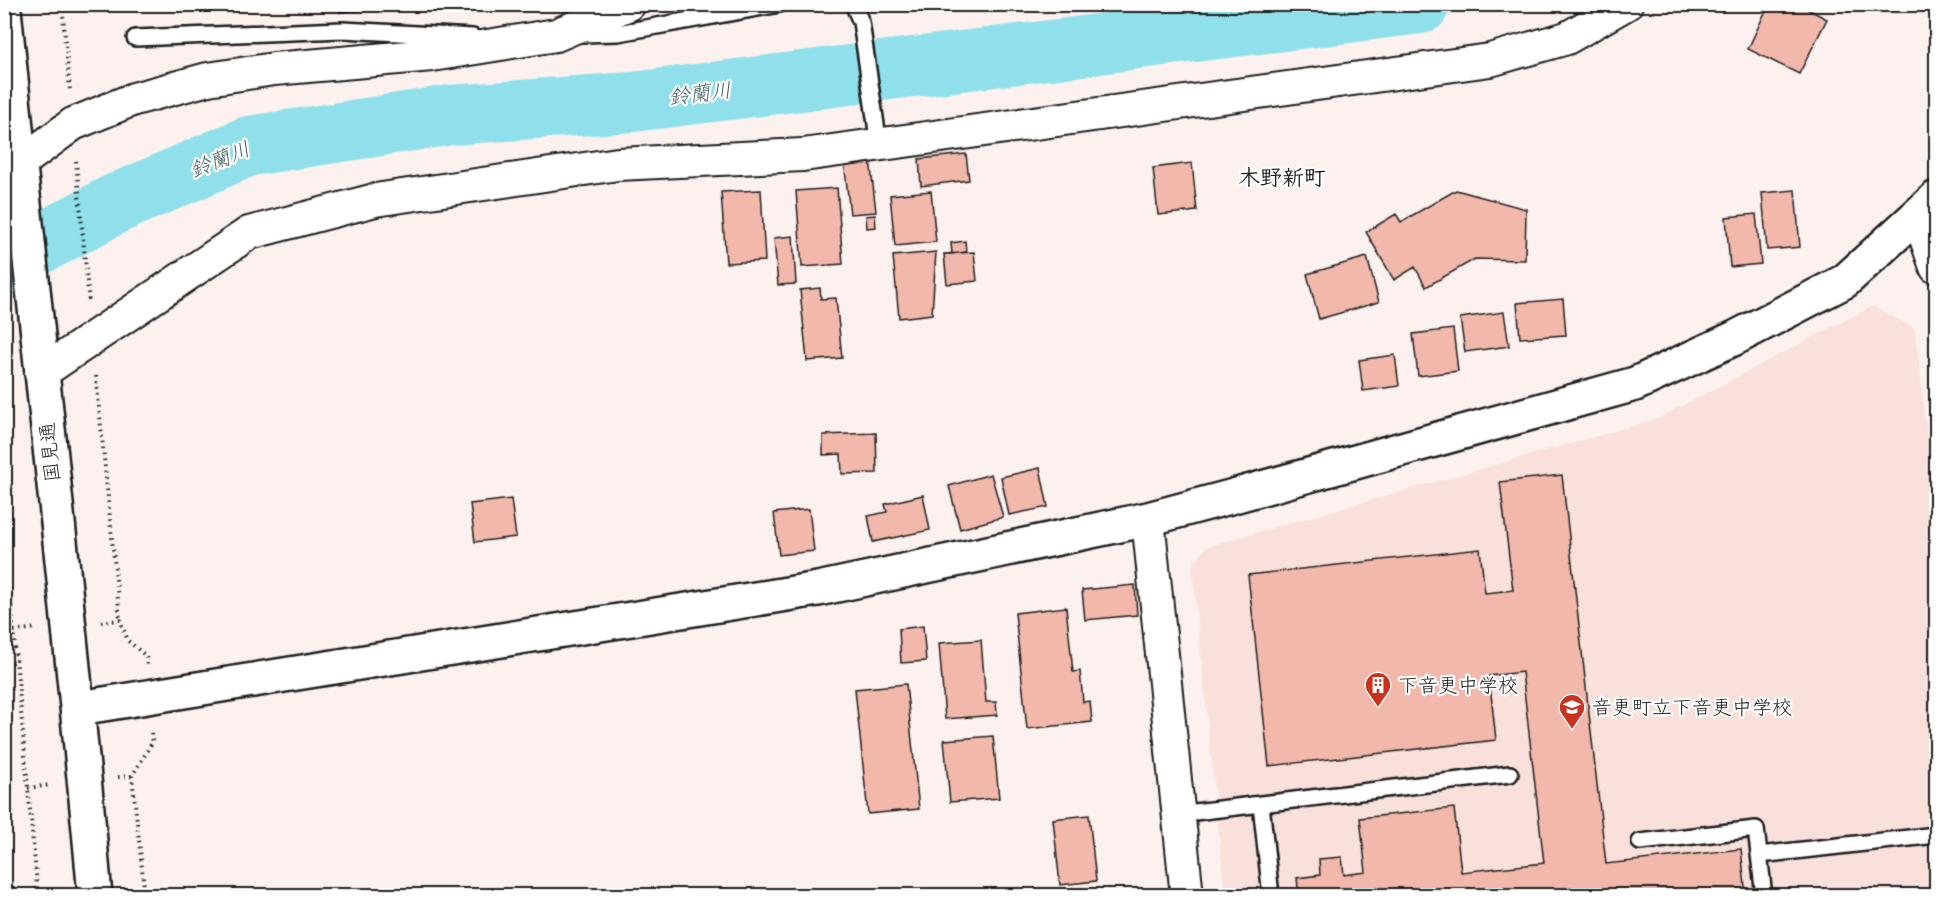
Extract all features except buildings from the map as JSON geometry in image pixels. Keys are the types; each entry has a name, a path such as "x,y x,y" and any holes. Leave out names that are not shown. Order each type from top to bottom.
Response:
{"street":[{"path":"12,167 73,124 134,99 208,79 274,69 432,56 543,38 629,4"},
{"path":"41,373 249,233 375,200 618,164 803,154 879,145 1490,60 1567,38 1626,4"},
{"name":"国見通","path":"4,9 12,167 24,206 79,708 95,896"},
{"path":"1927,206 1936,267"},
{"path":"79,708 818,589 1148,519 1635,384 1734,338 1845,281 1927,206"},
{"path":"1148,519 1187,896"}],"lane":[{"path":"135,38 343,30 543,38 618,33 780,4"},
{"path":"853,4 861,22 879,145"},
{"path":"1178,814 1510,774"},
{"path":"1261,804 1271,896"},
{"path":"1640,842 1756,829 1764,896"},
{"path":"1759,855 1936,835"}],"path":[{"path":"77,174 120,620"},
{"path":"4,528 38,896"},
{"path":"145,896 132,776 152,743 149,697"}],"shaded area":[{"name":"音更町立下音更中学校","path":"1873,306 1915,329 1936,518 1936,895 1225,895 1192,566 1206,547 1657,419"}],"waterway":[{"name":"鈴蘭川","path":"4,263 115,204 249,146 451,115 632,102 1420,4"}],"place":[{"name":"下音更中学校","path":"1378,708"},
{"name":"音更町立下音更中学校","path":"1572,730"}],"district":[{"name":"木野新町","path":"1282,178"}]}
